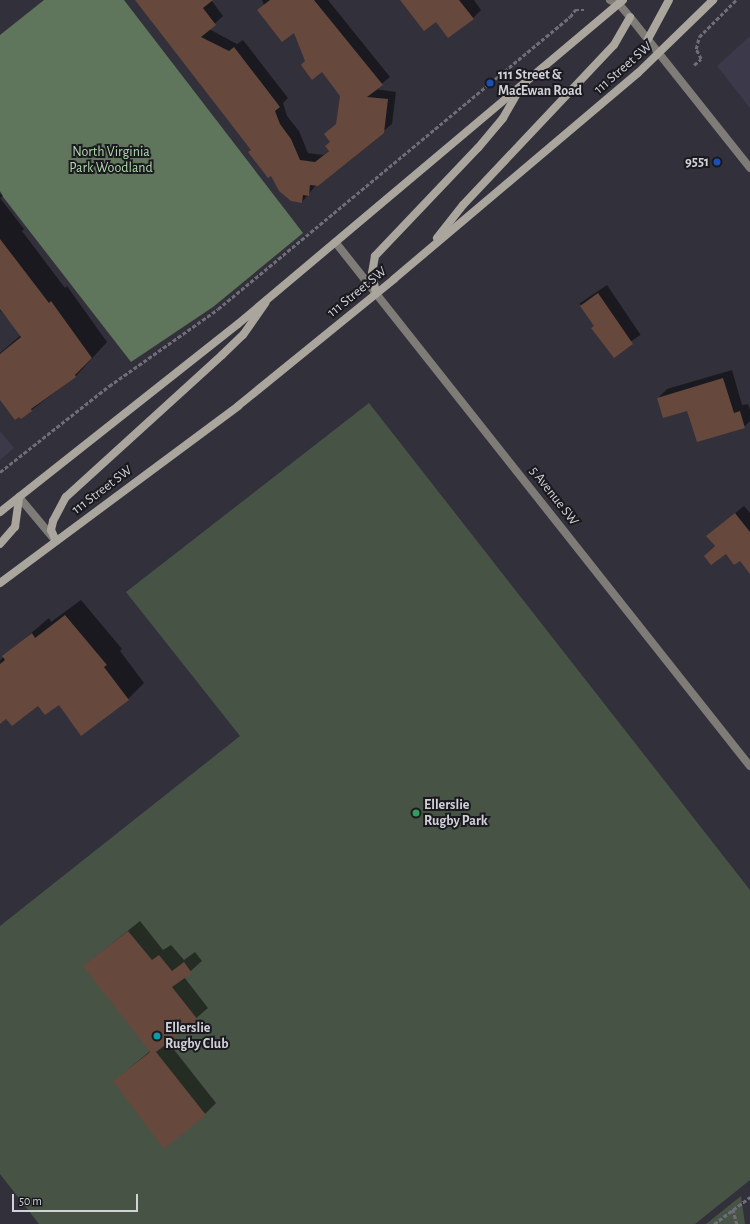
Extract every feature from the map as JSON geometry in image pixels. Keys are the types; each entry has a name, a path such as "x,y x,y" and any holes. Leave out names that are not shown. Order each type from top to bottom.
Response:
{"main road":[{"path":"648,39 669,0"},
{"name":"111 Street SW","path":"0,583 238,406 424,254 659,54 714,0"},
{"path":"0,512 268,299 336,243 620,1"},
{"path":"424,254 463,205 614,45 630,17"},
{"path":"376,293 372,273 375,256 478,148 503,118 522,86"},
{"path":"56,541 51,530 53,521 66,496 222,356 257,317 268,299"},
{"path":"0,544 15,527 19,497"}],"street":[{"path":"610,0 620,1 630,17 750,168"},
{"name":"5 Avenue SW","path":"336,243 750,766"},
{"path":"19,497 56,541"}],"path":[{"path":"694,65 701,59 696,49 699,37 736,0"},
{"path":"0,472 108,386 218,309 570,18 575,10 584,10"},
{"path":"714,1224 750,1196"},
{"path":"733,1209 736,1224"}],"shaded area":[{"path":"750,36 750,108 717,66"},
{"path":"0,431 14,448 0,460"}],"green space":[{"name":"North Virginia Park Woodland","path":"44,0 124,0 303,233 213,307 131,362 0,193 0,35"},
{"name":"Ellerslie Rugby Park","path":"369,403 750,890 750,1180 695,1224 39,1224 0,1174 0,926 240,736 126,592"},
{"path":"741,1196 745,1224 706,1224"}],"building":[{"path":"135,0 213,0 203,8 216,25 201,37 229,51 234,47 280,107 275,111 280,124 291,139 300,160 315,162 329,151 325,146 330,142 324,134 336,124 340,96 322,72 312,80 301,65 305,61 294,33 282,42 257,10 270,0 314,0 383,85 367,97 388,99 384,133 318,186 310,185 309,196 303,195 302,203 291,201 279,191 271,176 268,178 248,152 251,150"},
{"path":"400,0 459,0 474,19 448,38 436,22 424,31"},
{"path":"0,239 49,303 51,301 92,358 75,375 76,377 31,409 32,411 21,419 19,417 15,420 0,400 0,354 21,337 0,309"},
{"path":"598,293 633,344 614,358 591,328 594,326 580,306"},
{"path":"723,378 734,413 740,411 745,428 697,442 687,411 663,418 657,398"},
{"path":"735,513 750,532 750,574 740,561 734,565 726,554 711,565 704,556 715,546 706,536"},
{"path":"65,615 107,665 104,667 129,700 81,736 59,705 45,715 38,706 12,726 6,719 0,724 0,664 5,660 2,656 32,633 35,638"},
{"name":"Ellerslie Rugby Club","path":"128,931 152,960 159,955 172,971 184,962 192,973 172,987 198,1020 156,1052 206,1115 164,1149 113,1081 150,1052 83,966"}],"place":[{"name":"111 Street & MacEwan Road","path":"490,83"},
{"name":"9551","path":"717,162"},
{"name":"Ellerslie Rugby Park","path":"416,813"},
{"name":"Ellerslie Rugby Club","path":"157,1036"}]}
